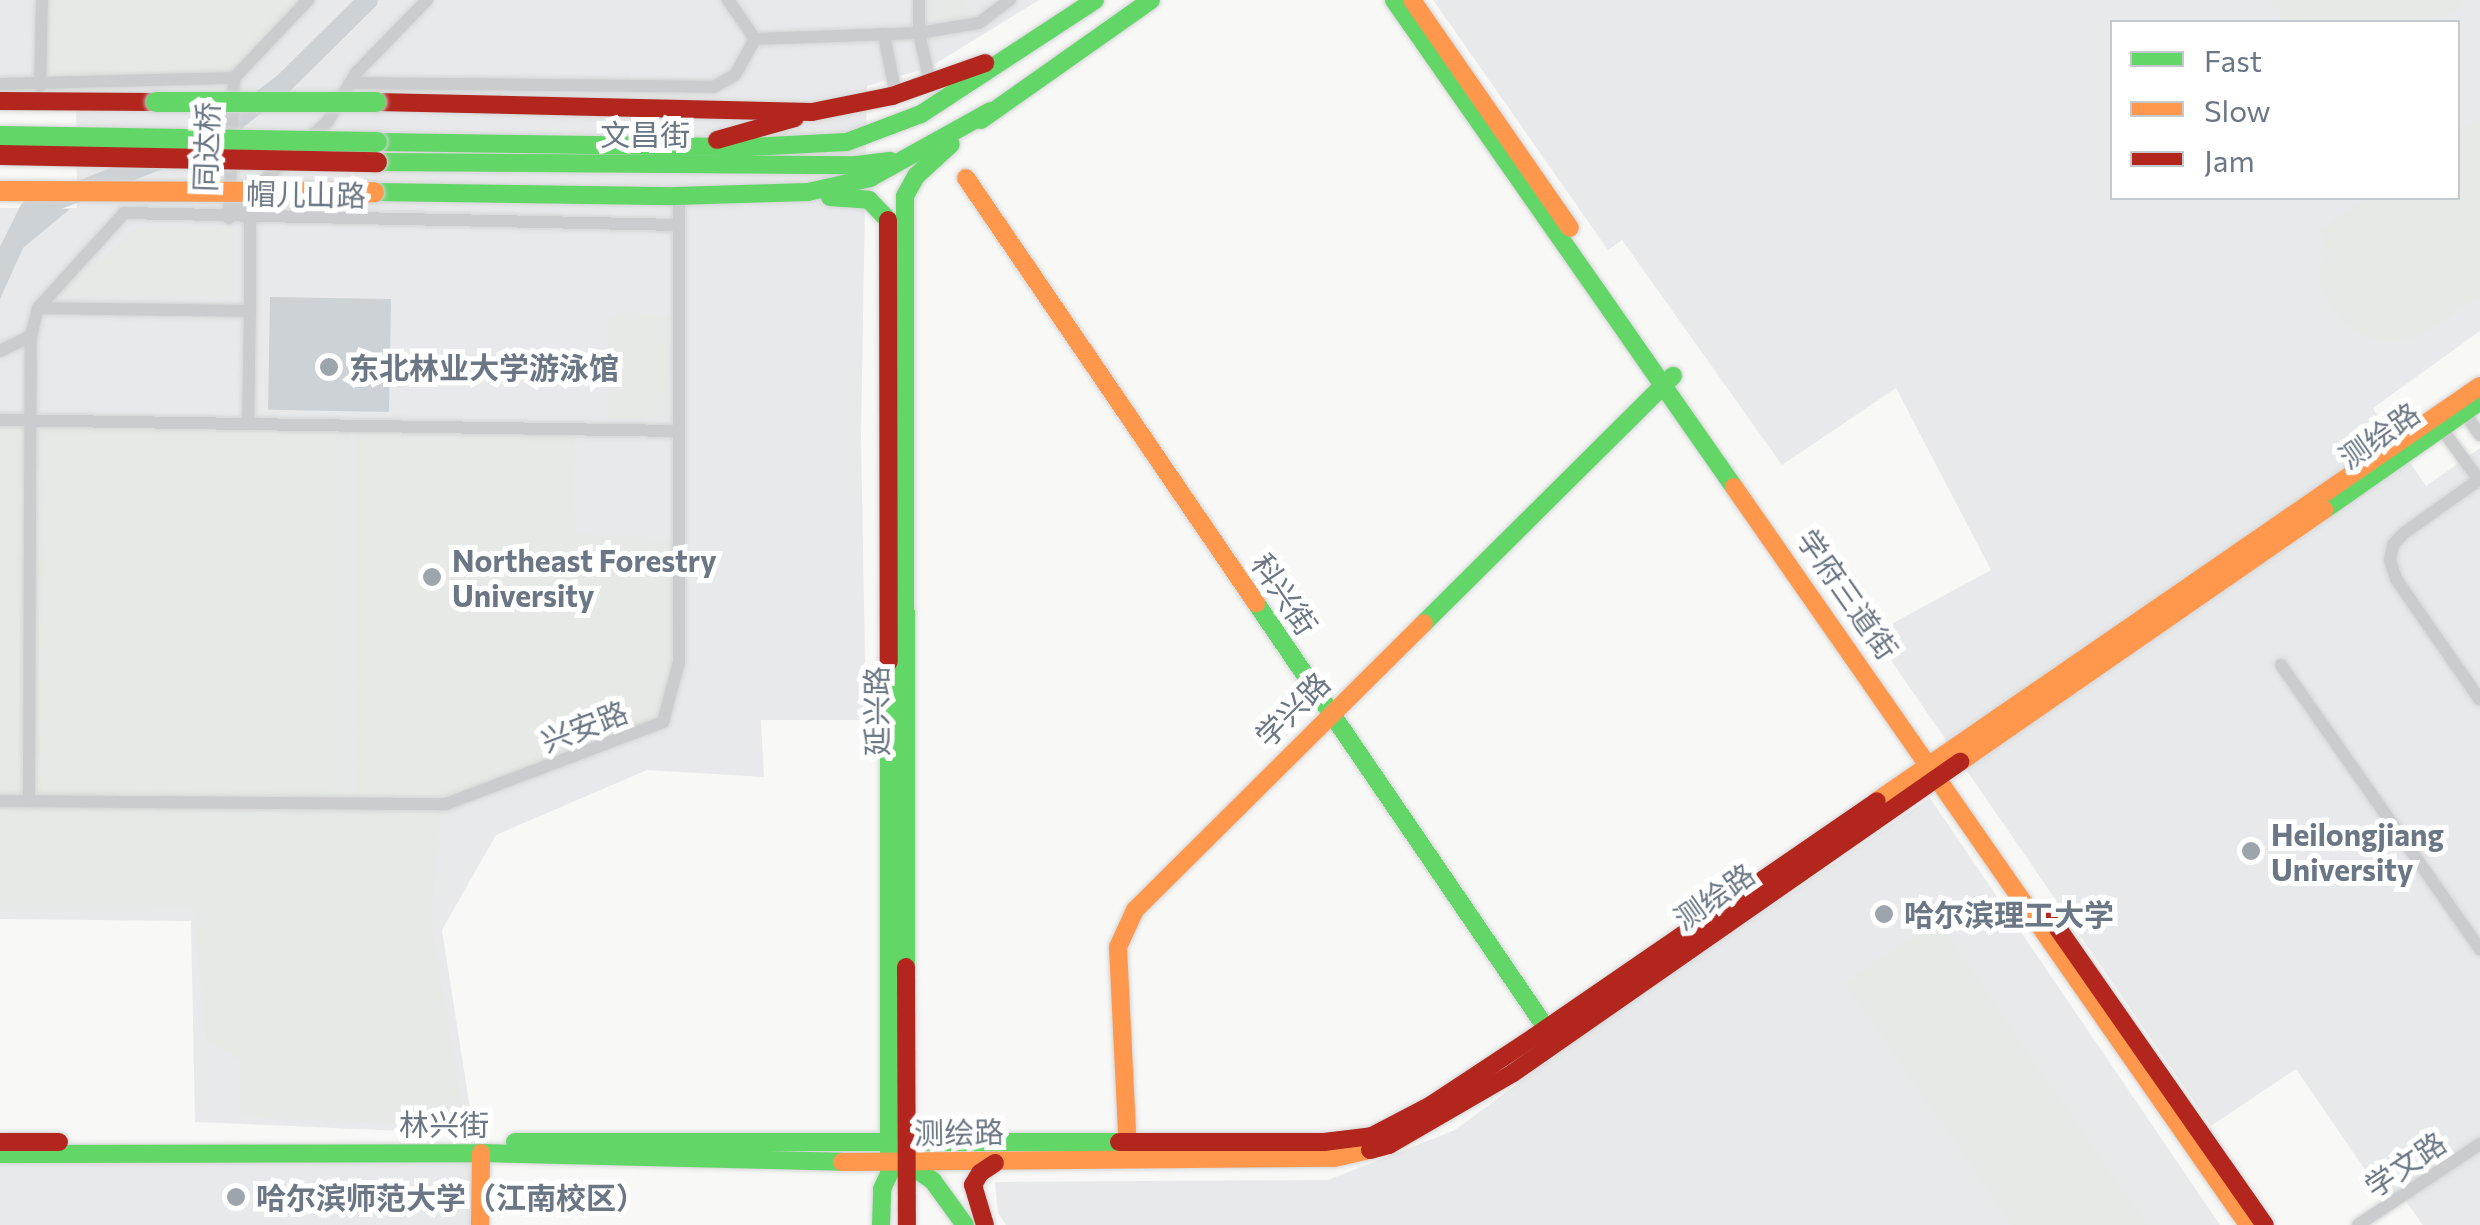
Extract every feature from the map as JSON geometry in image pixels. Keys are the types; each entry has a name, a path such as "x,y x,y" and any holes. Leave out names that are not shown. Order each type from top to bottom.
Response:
{"main road":[{"path":"698,146 811,112 896,95 1025,49 1095,0"},
{"path":"0,191 688,196 808,192 848,185 991,111 1151,0"},
{"name":"学府三道街","path":"1394,0 1669,379"},
{"name":"学府三道街","path":"1412,0 2248,1225"},
{"name":"文昌街","path":"377,152 821,144 869,137 921,114 1025,49"},
{"path":"0,101 376,102 811,112"},
{"name":"延兴路","path":"881,1225 882,1189 896,1158 906,196 929,163 991,111"},
{"path":"0,136 377,152"},
{"path":"0,155 377,152"},
{"name":"文昌街","path":"377,152 466,164 856,165 912,155"},
{"path":"466,164 509,168 613,194"},
{"name":"科兴街","path":"966,178 1551,1036"},
{"name":"延兴路","path":"688,196 860,198 877,206 888,220 896,1158 907,1225"},
{"name":"学兴路","path":"1128,1150 1118,947 1135,910 1669,379"},
{"name":"测绘路","path":"1939,768 2480,386"},
{"name":"测绘路","path":"896,1158 1128,1150 1300,1160 1372,1150 1410,1137 1939,768 2472,406"},
{"name":"学府三道街","path":"1939,768 2265,1225"},
{"name":"林兴街","path":"0,1142 896,1158"},
{"name":"测绘路","path":"896,1158 1000,1161 1128,1150"},
{"path":"480,1225 481,1153"},
{"name":"林兴街","path":"0,1154 481,1153 896,1158"},
{"path":"896,1158 896,1225"},
{"path":"896,1158 933,1181 965,1225"},
{"path":"985,1225 973,1185 980,1172 1000,1161"}],"street":[{"path":"40,86 42,0"},
{"path":"0,84 40,86 234,78 308,0"},
{"path":"228,218 259,183 328,121 350,83 427,0"},
{"path":"728,0 754,39"},
{"path":"919,0 919,32 930,83"},
{"path":"754,39 884,35 979,24 1006,1"},
{"path":"884,35 896,95"},
{"path":"350,83 714,87 734,75 754,39"},
{"name":"同达桥","path":"228,218 234,78"},
{"name":"兴安路","path":"0,801 446,804 663,722 679,662 679,225 688,196"},
{"name":"帽儿山路","path":"30,801 30,336 38,308 124,213 679,225"},
{"path":"248,423 250,218"},
{"path":"38,308 250,312"},
{"path":"0,351 30,336"},
{"path":"2472,406 2480,435"},
{"path":"0,420 678,432"},
{"path":"2441,428 2479,480 2404,533 2393,545 2390,560 2396,579 2480,700"},
{"path":"2281,665 2480,949"},
{"path":"2460,671 2480,676"},
{"name":"学文路","path":"2358,1225 2480,1144"}],"shaded area":[{"name":"Northeast Forestry University","path":"0,0 1039,0 930,67 867,86 861,435 866,720 761,720 764,777 647,770 496,835 442,930 474,1134 195,1122 191,921 0,919 0,208 77,208 76,92 0,90"},
{"path":"48,0 298,0 226,75 47,77"},
{"path":"930,0 963,0 975,18 930,19"},
{"name":"Heilongjiang University","path":"1433,0 2480,0 2480,331 2373,408 2426,486 2480,448 2480,1225 2423,1225 2405,1200 2377,1187 2296,1069 2211,1126 1873,634 1991,570 1896,388 1782,465 1622,240 1608,250"},
{"path":"2270,0 2468,0 2443,20 2284,20"},
{"path":"2480,118 2480,296 2409,342 2382,342 2354,331 2330,308 2323,291 2319,275 2325,240 2319,231 2364,200 2460,200 2460,133"},
{"path":"25,209 70,209 23,248 0,299 0,255"},
{"path":"139,227 233,228 234,297 66,296 65,288"},
{"name":"东北林业大学游泳馆","path":"270,297 391,299 389,412 268,410"},
{"path":"620,313 669,315 666,418 607,419 608,319"},
{"path":"0,423 26,423 26,798 0,798"},
{"path":"34,425 350,425 350,797 34,797"},
{"path":"356,429 574,436 575,534 672,539 673,660 659,719 446,796 355,798"},
{"name":"哈尔滨理工大学","path":"1930,798 2220,1225 1006,1225 998,1213 995,1182 1328,1180 1455,1130 1590,1030"},
{"path":"0,807 441,812 430,920 465,1126 239,1117 241,1060 207,1041 193,910 0,911"},
{"path":"1937,920 2147,1225 2012,1225 1845,983"},
{"name":"哈尔滨师范大学（江南校区）","path":"0,1160 471,1160 471,1225 0,1225"}],"waterway":[{"path":"217,135 285,82 368,0"},
{"path":"0,269 29,211 158,160"}],"traffic: fast":[{"path":"377,142 749,147 847,142 921,114 1095,0"},
{"path":"981,120 1151,0"},
{"path":"1394,0 1734,487"},
{"path":"156,102 376,102"},
{"path":"374,192 675,196 808,192 870,178 991,111"},
{"path":"0,136 377,142"},
{"path":"905,196 916,176 951,144"},
{"path":"377,162 856,165 890,161"},
{"path":"905,196 906,967"},
{"path":"830,197 869,200 888,220"},
{"path":"1424,623 1673,376"},
{"path":"2324,510 2480,401"},
{"path":"1256,603 1553,1038"},
{"path":"881,1225 882,1189 889,1174 889,662"},
{"path":"515,1142 1119,1142"},
{"path":"0,1154 481,1153 842,1162"},
{"path":"908,1164 933,1181 965,1225"}],"traffic: slow":[{"path":"1412,0 1570,228"},
{"path":"966,178 1256,603"},
{"path":"0,191 374,192"},
{"path":"1877,801 2480,386"},
{"path":"1734,487 2248,1225"},
{"path":"1960,762 2324,510"},
{"path":"1128,1152 1118,947 1135,910 1424,623"},
{"path":"842,1162 1334,1158 1370,1150"},
{"path":"480,1225 481,1153"}],"traffic: jam":[{"path":"376,102 812,112 892,96 985,63"},
{"path":"0,101 156,102"},
{"path":"717,140 795,118"},
{"path":"0,155 377,162"},
{"path":"888,220 889,662"},
{"path":"1370,1150 1389,1145 1513,1073 1960,762"},
{"path":"1119,1142 1324,1142 1372,1136 1431,1105 1534,1037 1877,801"},
{"path":"2045,910 2265,1225"},
{"path":"906,967 907,1225"},
{"path":"0,1142 59,1142"},
{"path":"985,1225 973,1185 980,1173 995,1163"}],"place":[{"name":"东北林业大学游泳馆","path":"329,367"},
{"name":"Northeast Forestry University","path":"432,577"},
{"name":"Heilongjiang University","path":"2251,851"},
{"name":"哈尔滨理工大学","path":"1884,914"},
{"name":"哈尔滨师范大学（江南校区）","path":"236,1197"}]}
